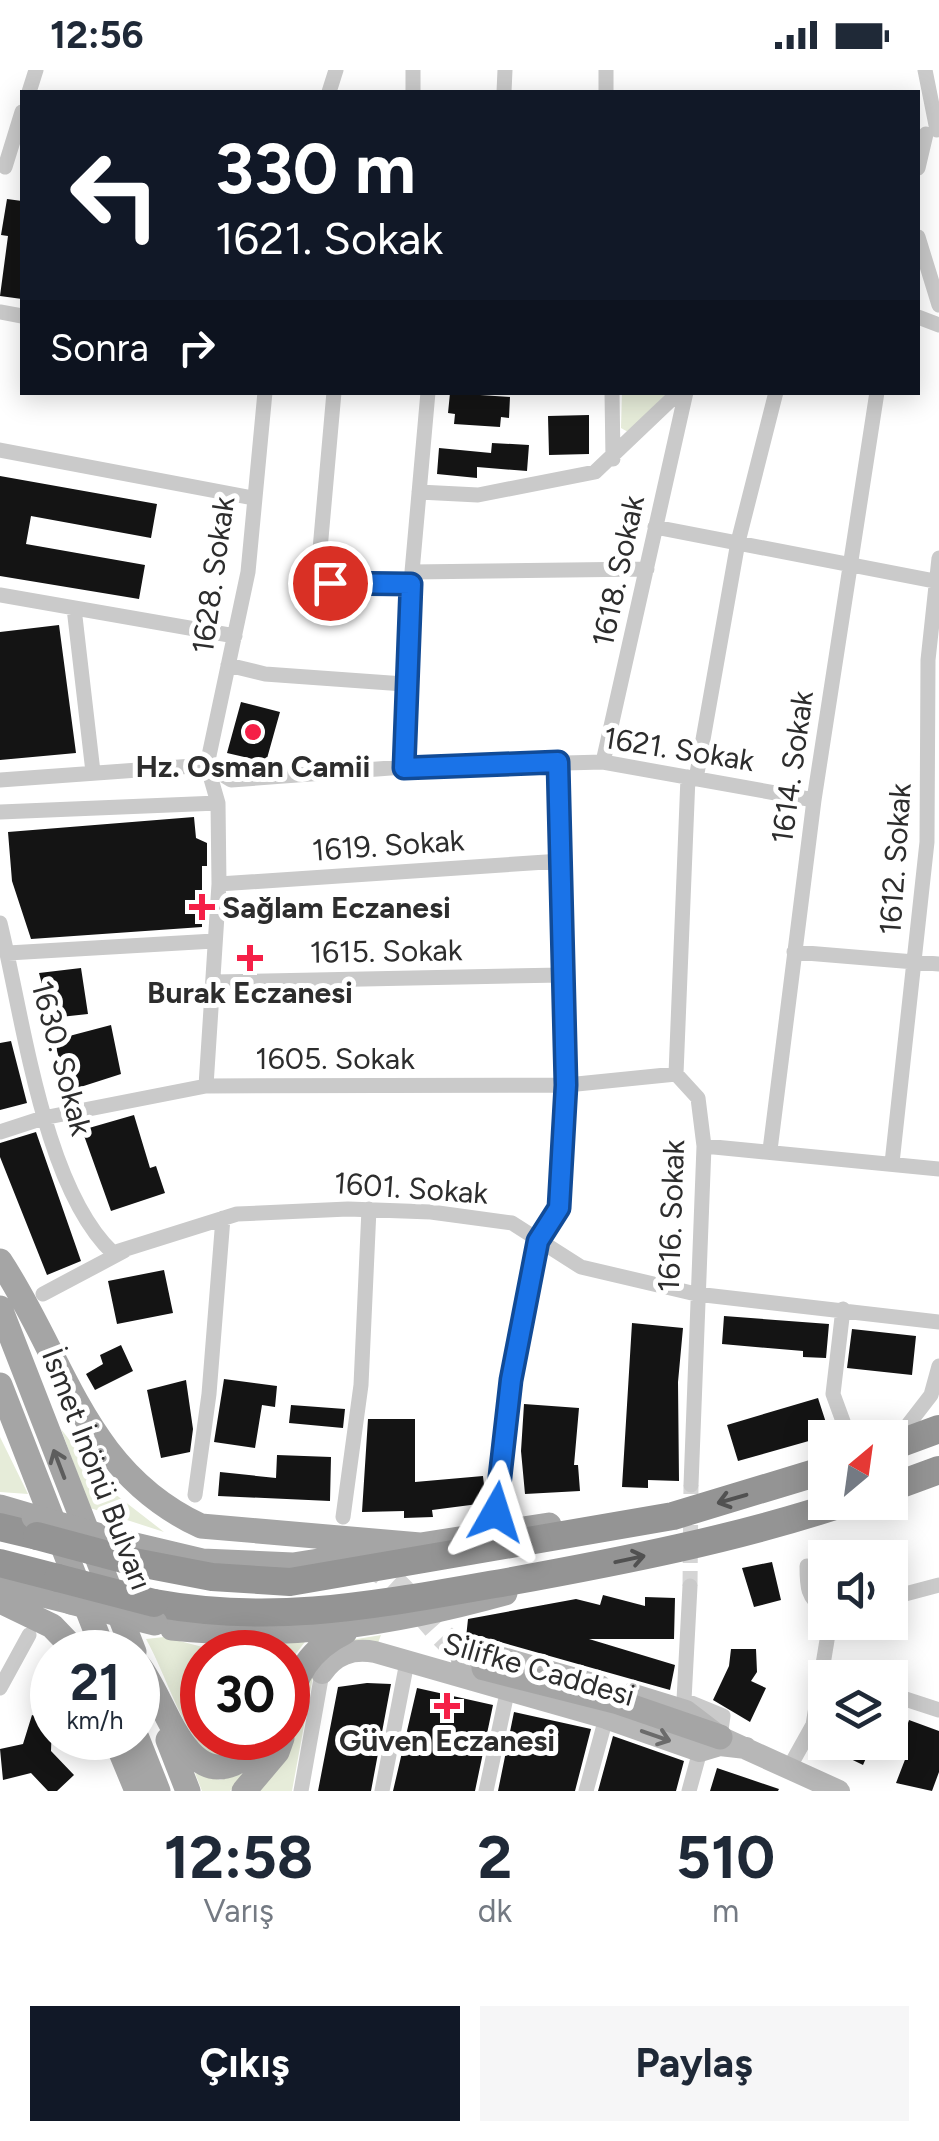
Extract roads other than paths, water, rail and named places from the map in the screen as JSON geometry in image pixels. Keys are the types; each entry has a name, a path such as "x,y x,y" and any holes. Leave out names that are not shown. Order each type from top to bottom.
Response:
{"highway":[{"path":"908,1440 939,1429"},
{"path":"908,1481 939,1470"},
{"path":"0,1526 34,1520 212,1577 290,1582 674,1516 808,1475"},
{"path":"0,1564 64,1590 160,1618 210,1613 289,1615 591,1567 709,1542 808,1513"}],"main road":[{"path":"0,1262 31,1308 95,1438 123,1472 172,1513 200,1526 420,1544"},
{"path":"0,1262 60,1412 78,1443 118,1491 159,1522 202,1545"},
{"name":"İsmet İnönü Bulvarı","path":"0,1308 125,1630"},
{"name":"İsmet İnönü Bulvarı","path":"0,1385 96,1630"},
{"path":"0,1419 18,1451 32,1465"},
{"path":"0,1507 34,1520 100,1523 202,1545 246,1550 315,1548"},
{"path":"128,1552 202,1561 293,1565 509,1530 674,1516"},
{"path":"160,1618 236,1634 359,1627 430,1614 591,1567"},
{"path":"0,1584 64,1590"},
{"path":"0,1601 56,1630"},
{"path":"160,1618 185,1630"},
{"path":"310,1657 334,1637 359,1627"},
{"path":"473,1673 618,1702 710,1744"},
{"path":"160,1698 180,1738"},
{"path":"160,1720 188,1791"},
{"path":"124,1760 137,1791"},
{"path":"146,1760 158,1791"},
{"path":"197,1760 218,1768 242,1760"},
{"path":"244,1791 270,1760"}],"street":[{"path":"920,162 930,132 925,70"},
{"path":"2,167 20,118"},
{"path":"920,243 939,305"},
{"name":"1628. Sokak","path":"207,765 248,572 265,395"},
{"path":"334,395 318,572 330,583 647,569"},
{"path":"404,768 404,684 428,395"},
{"path":"612,395 613,459"},
{"path":"419,492 478,495 595,472 680,395"},
{"name":"1618. Sokak","path":"603,762 682,395"},
{"path":"676,1074 692,778 738,542 775,395"},
{"name":"1614. Sokak","path":"770,1150 814,800 876,395"},
{"path":"0,450 253,498"},
{"path":"655,527 938,582"},
{"name":"1612. Sokak","path":"892,1163 927,842 928,660 939,558"},
{"path":"0,594 234,636"},
{"path":"74,608 93,772"},
{"path":"228,665 265,674 404,684"},
{"path":"509,1530 496,1512 511,1380 538,1241 559,1208 566,1085 558,762"},
{"name":"1621. Sokak","path":"0,780 207,765 230,780 404,768 603,762 814,800"},
{"path":"206,1086 220,884 218,803 207,765"},
{"path":"0,812 218,803"},
{"name":"1619. Sokak","path":"220,884 561,861"},
{"name":"1630. Sokak","path":"0,923 43,1118 87,1222 113,1254"},
{"path":"8,954 214,942"},
{"path":"794,952 939,964"},
{"name":"1615. Sokak","path":"213,982 561,975"},
{"name":"1605. Sokak","path":"0,1132 43,1118 206,1086 566,1085 676,1074"},
{"name":"1616. Sokak","path":"676,1074 698,1098 704,1146 691,1485"},
{"path":"704,1146 939,1169"},
{"path":"343,1516 360,1385 369,1210"},
{"name":"1601. Sokak","path":"113,1254 223,1218 369,1210 512,1223 581,1267 696,1294 939,1322"},
{"path":"195,1495 209,1394 223,1218"},
{"path":"43,1294 132,1247"},
{"path":"843,1309 834,1394 843,1420"},
{"path":"908,1428 931,1396 939,1366"},
{"path":"807,1566 808,1591"},
{"path":"908,1593 939,1585"},
{"path":"689,1791 723,1716 684,1700 690,1586"},
{"path":"0,1688 29,1635"},
{"name":"Silifke Caddesi","path":"322,1673 338,1656 356,1650 473,1673 506,1693 710,1744 746,1748 839,1791"},
{"path":"382,1791 406,1662"},
{"path":"301,1791 322,1673"},
{"path":"486,1791 506,1693"},
{"path":"908,1700 939,1710"},
{"path":"586,1791 606,1718"},
{"path":"789,1768 808,1734"}],"tunnel":[{"path":"690,1586 691,1485"},
{"path":"363,1560 396,1585 451,1644 484,1668"}],"place":[{"name":"Hz. Osman Camii","path":"253,732"},
{"name":"Sağlam Eczanesi","path":"202,907"},
{"name":"Burak Eczanesi","path":"250,958"},
{"name":"Güven Eczanesi","path":"447,1706"}]}
